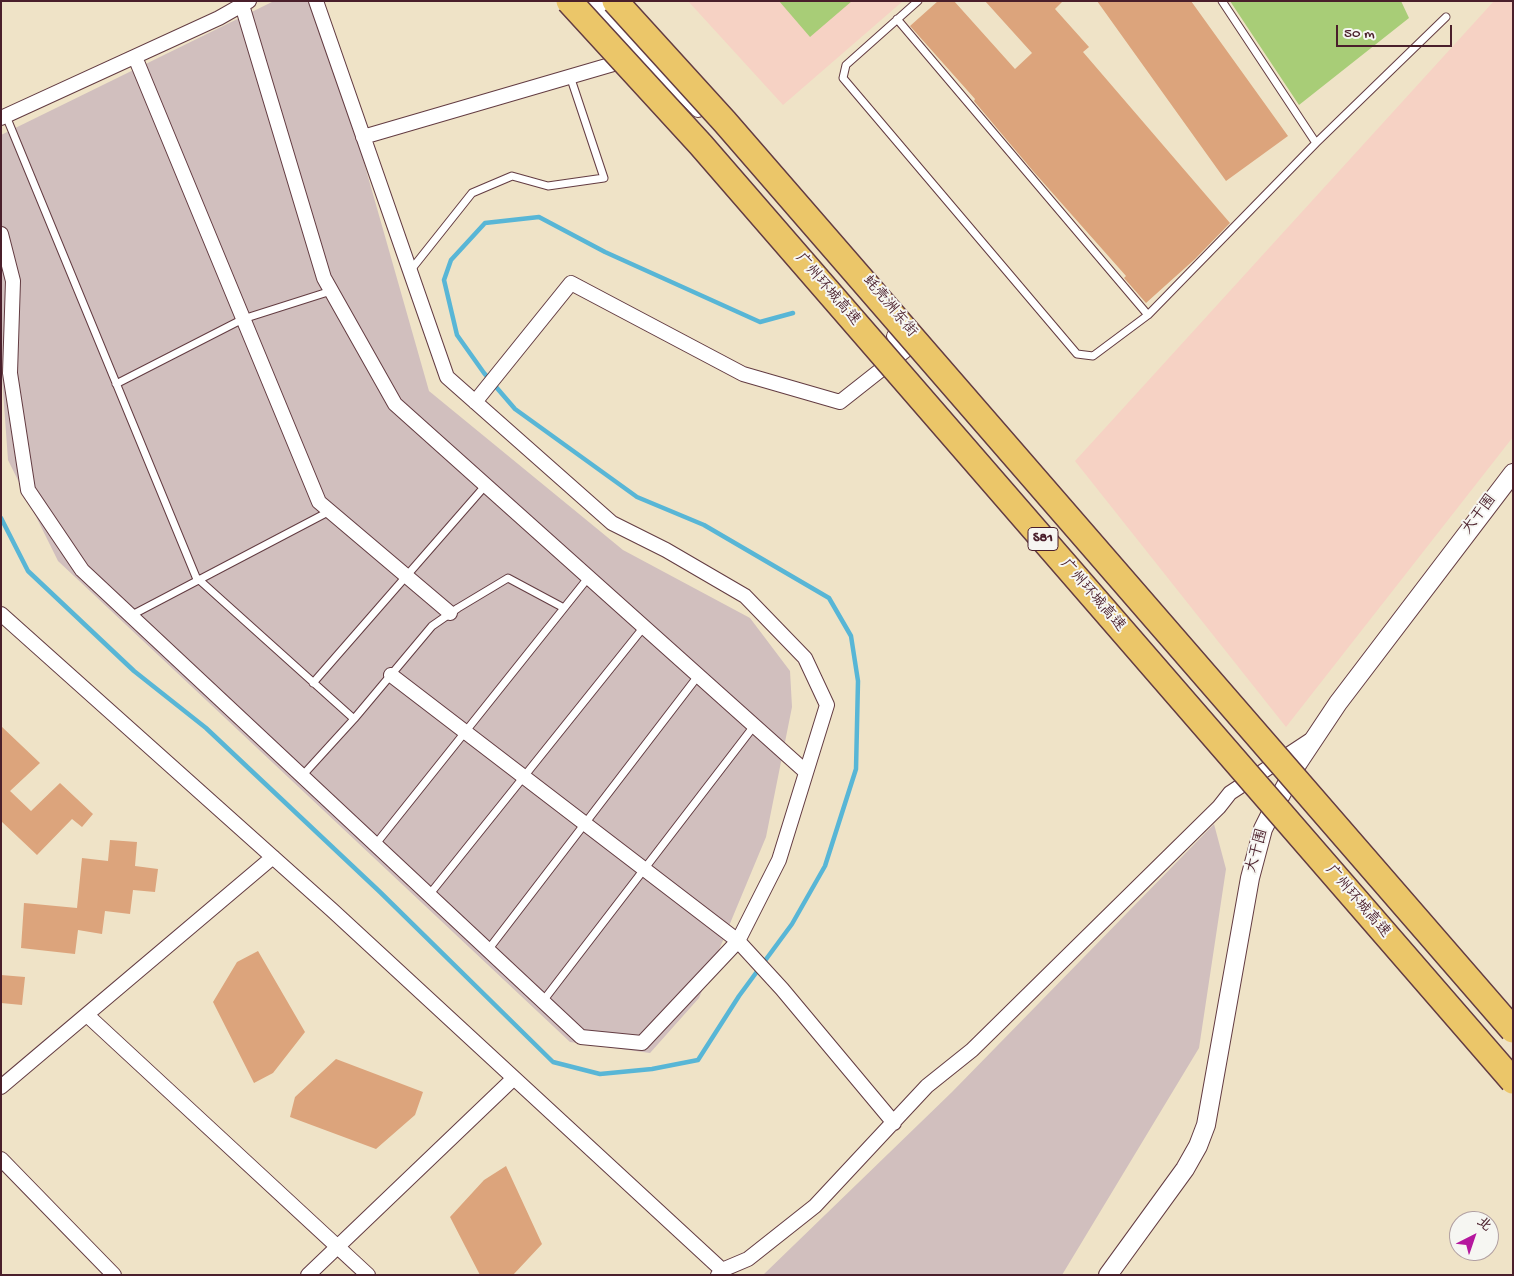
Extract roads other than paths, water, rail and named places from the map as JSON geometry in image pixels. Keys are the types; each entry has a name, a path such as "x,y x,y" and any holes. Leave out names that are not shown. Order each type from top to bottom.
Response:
{"highway":[{"name":"广州环城高速","path":"569,1 707,152 1513,1081"},
{"name":"S81","path":"615,1 725,122 1513,1030"}],"street":[{"path":"1,234 13,281 6,375 28,490 82,570 582,1037 642,1043 740,944 779,860 827,705 805,658 745,596 666,550 612,523 447,377 316,1"},
{"name":"蚝壳洲东街","path":"475,402 571,283 743,374 840,402 906,350 712,124 592,1"},
{"path":"3,117 135,57 246,3 324,278 395,404 806,772"},
{"path":"363,137 644,55"},
{"path":"135,57 319,502 450,613"},
{"name":"大干围","path":"1108,1275 1186,1169 1206,1125 1214,1090 1243,908 1256,852 1270,815 1314,738 1356,678 1513,473"},
{"path":"1,614 273,857 514,1078 720,1272 748,1258 815,1206 927,1086 972,1050 1219,807 1230,793 1314,738"},
{"path":"391,675 740,944 782,989 894,1123"},
{"path":"1,1087 273,857"},
{"path":"87,1015 368,1275"},
{"path":"308,1275 514,1078"},
{"path":"1,1159 114,1275"}],"lane":[{"path":"918,1 846,65 843,78 1077,354 1093,356 1148,315 1316,143 1446,17"},
{"path":"1222,1 1316,143"},
{"path":"897,19 1148,315"},
{"path":"410,271 472,193 512,176 548,186 604,178 570,76"},
{"path":"3,117 200,580 354,719"},
{"path":"116,384 243,319 331,291"},
{"path":"313,683 485,486"},
{"path":"130,616 330,511"},
{"path":"302,776 354,719 432,626 450,613 508,578 564,608"},
{"path":"375,844 588,578"},
{"path":"429,895 643,628"},
{"path":"488,950 698,676"},
{"path":"543,1002 754,726"}],"waterway":[{"path":"1,518 28,571 134,671 206,728 380,892 553,1062 600,1074 652,1069 698,1060 739,996 792,924 825,866 856,769 858,681 851,636 829,598 704,525 637,497 515,409 484,373 457,335 444,280 451,260 485,223 539,217 605,252 760,322 793,313"}]}
